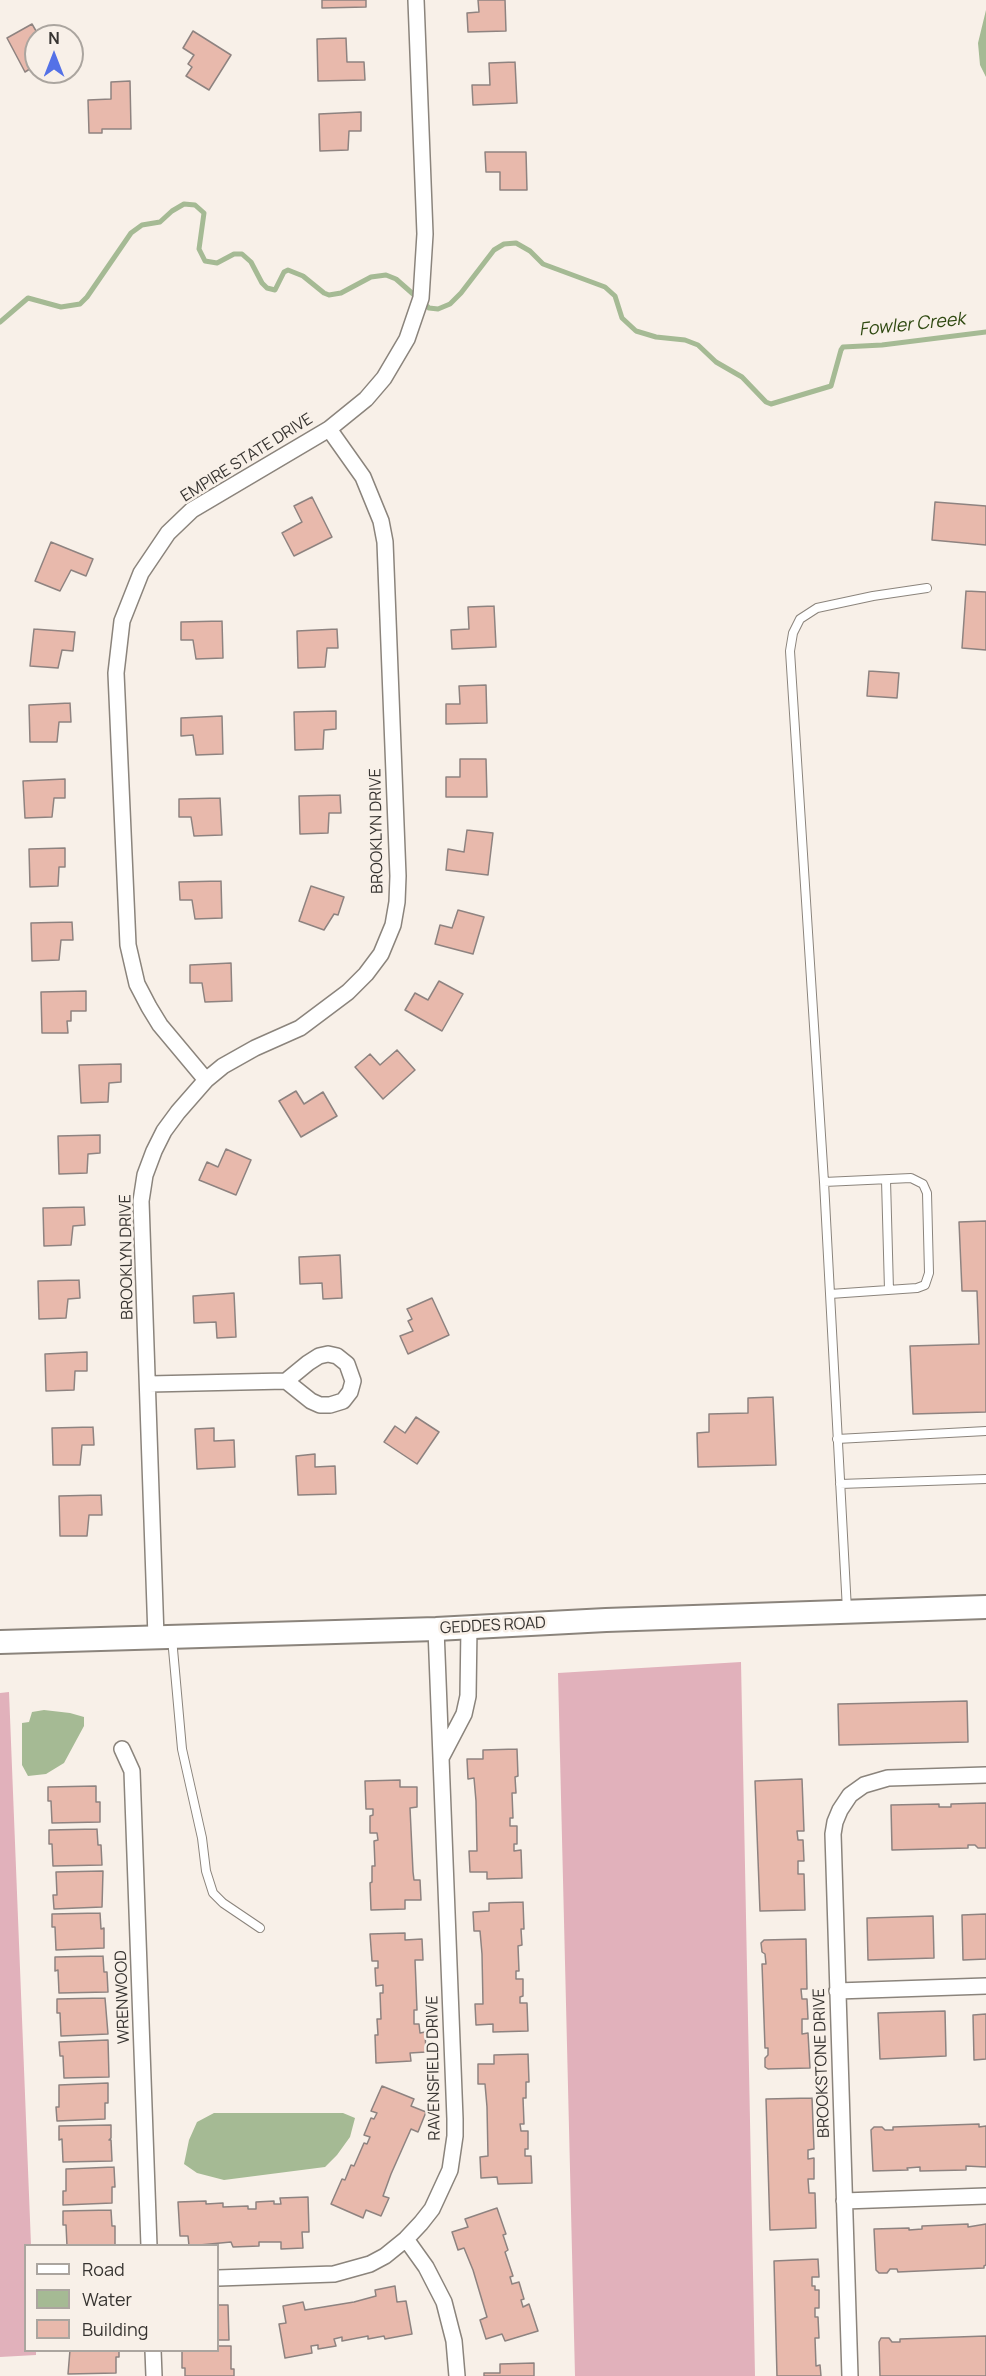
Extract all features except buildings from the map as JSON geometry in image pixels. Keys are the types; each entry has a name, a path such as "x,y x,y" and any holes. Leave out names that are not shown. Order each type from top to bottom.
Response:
{"main road":[{"name":"GEDDES ROAD","path":"0,1642 436,1629 986,1607"}],"street":[{"name":"EMPIRE STATE DRIVE","path":"206,1080 149,1007 137,984 128,945 116,673 122,621 141,573 176,525 192,510 329,429 366,399 384,378 407,339 421,298 424,234 416,0"},
{"name":"BROOKLYN DRIVE","path":"164,1637 141,1202 145,1175 153,1151 164,1131 206,1080 223,1066 300,1028 348,992 381,954 393,925 398,876 385,542 381,522 363,477 329,429"},
{"path":"149,1384 286,1381"},
{"path":"441,1756 464,1714 468,1696 470,1627"},
{"name":"RAVENSFIELD DRIVE","path":"219,2278 334,2274 370,2264 385,2256 406,2239 432,2209 450,2170 455,2136 436,1629"},
{"name":"WRENWOOD","path":"122,1749 132,1771 149,2244"},
{"name":"BROOKSTONE DRIVE","path":"850,2376 837,1991 833,1834 835,1822 850,1795 864,1785 888,1778 986,1774"},
{"path":"837,1991 986,1986"},
{"path":"844,2201 986,2196"},
{"path":"406,2239 426,2267 444,2302 454,2341 457,2376"},
{"path":"153,2352 154,2376"}],"lane":[{"path":"847,1612 824,1182 790,651 793,633 800,619 817,608 927,588"},
{"path":"824,1182 911,1178 923,1184 927,1193 930,1273 925,1284 917,1288 830,1294"},
{"path":"886,1180 889,1290"},
{"path":"837,1439 986,1431"},
{"path":"840,1484 986,1479"},
{"path":"164,1637 182,1749 209,1882 213,1893 223,1903 260,1928"}],"shaded area":[{"path":"741,1662 755,2376 575,2376 558,1673"},
{"path":"9,1692 31,2244 24,2244 24,2352 36,2352 36,2355 0,2357 0,1693"}],"water":[{"path":"986,10 986,77 980,65 978,43"},
{"path":"44,1710 84,1717 84,1726 64,1763 46,1774 28,1776 22,1765 22,1723 29,1722 32,1712"},
{"path":"214,2113 343,2113 355,2118 350,2137 325,2167 224,2180 197,2173 184,2164 189,2140 197,2122"}],"waterway":[{"name":"Fowler Creek","path":"0,322 28,298 61,307 80,304 131,233 142,225 160,222 184,204 195,205 204,213 199,249 205,261 217,263 234,254 242,254 251,262 262,283 267,288 275,290 284,272 288,270 303,276 329,295 341,293 371,277 386,275 396,279 429,308 438,309 450,304 461,293 494,250 504,244 516,243 530,251 543,264 605,287 615,296 622,318 636,331 656,337 685,340 698,345 716,362 742,377 766,402 771,404 831,386 843,347 882,345 986,332"}]}
